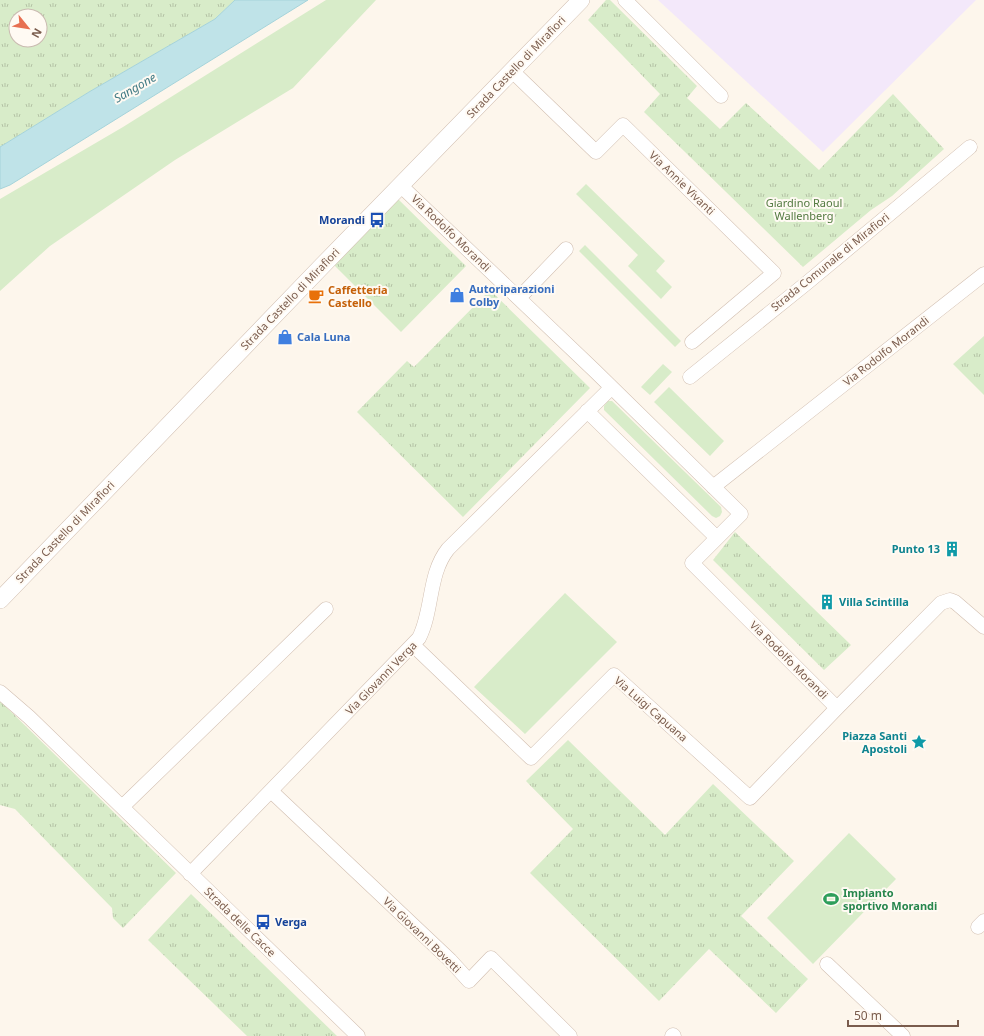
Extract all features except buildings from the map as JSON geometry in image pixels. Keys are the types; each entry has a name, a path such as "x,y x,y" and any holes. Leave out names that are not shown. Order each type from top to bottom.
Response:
{"street":[{"name":"Strada Castello di Mirafiori","path":"0,600 400,185 581,0"},
{"path":"625,0 721,96"},
{"name":"Via Annie Vivanti","path":"512,71 596,152 623,125 774,273 692,342"},
{"name":"Strada Comunale di Mirafiori","path":"690,376 970,148"},
{"name":"Via Rodolfo Morandi","path":"400,185 741,514 692,562 837,708 934,609 944,601 950,600 955,602 984,628"},
{"path":"518,298 566,249"},
{"name":"Via Rodolfo Morandi","path":"713,487 984,274"},
{"path":"611,388 587,411 717,538"},
{"name":"Via Giovanni Verga","path":"190,874 413,645 419,638 422,631 442,556 587,411"},
{"path":"122,807 326,609"},
{"name":"Via Luigi Capuana","path":"413,645 531,758 614,675 750,798 837,708"},
{"name":"Strada delle Cacce","path":"0,692 29,717 358,1036"},
{"name":"Via Giovanni Bovetti","path":"271,791 450,960 469,981 491,958 570,1036"},
{"path":"827,964 903,1036"}],"shaded area":[{"path":"658,0 976,0 823,152"}],"green space":[{"path":"0,0 235,0 215,19 89,92 0,147"},
{"path":"326,0 376,0 293,88 175,160 50,246 0,291 0,199 123,127"},
{"name":"Giardino Raoul Wallenberg","path":"606,0 610,0 697,86 687,98 720,129 746,103 819,170 893,94 944,149 892,196 871,210 803,267 644,112 660,94 588,20"},
{"path":"586,184 665,261 656,271 672,287 661,299 628,266 638,255 576,194"},
{"path":"398,199 466,266 401,332 334,265"},
{"path":"585,245 681,341 675,347 579,251"},
{"path":"490,290 590,388 463,517 357,412 407,361 414,367"},
{"path":"984,336 984,395 953,364"},
{"path":"663,364 672,372 650,395 641,387"},
{"path":"669,387 724,441 710,456 654,402"},
{"path":"608,401 612,401 721,507 722,512 720,516 716,518 712,516 604,410 604,406"},
{"path":"735,532 851,645 824,670 713,560"},
{"path":"565,593 617,642 525,734 474,687"},
{"path":"0,701 176,873 123,928 113,918 112,908 15,809 0,805"},
{"path":"568,740 665,835 713,784 794,861 741,916 808,979 776,1013 709,949 659,1001 530,873 573,829 526,781"},
{"name":"Impianto sportivo Morandi","path":"849,833 896,879 813,964 767,918"},
{"path":"191,894 337,1036 247,1036 148,940"}],"water":[{"name":"Sangone","path":"235,0 308,0 10,185 0,189 0,147 89,92 215,19"}],"place":[{"name":"Morandi","path":"377,220"},
{"name":"Autoriparazioni Colby","path":"457,295"},
{"name":"Caffetteria Castello","path":"316,296"},
{"name":"Cala Luna","path":"285,337"},
{"name":"Punto 13","path":"952,549"},
{"name":"Villa Scintilla","path":"827,602"},
{"name":"Piazza Santi Apostoli","path":"919,742"},
{"name":"Impianto sportivo Morandi","path":"831,899"},
{"name":"Verga","path":"263,922"}]}
